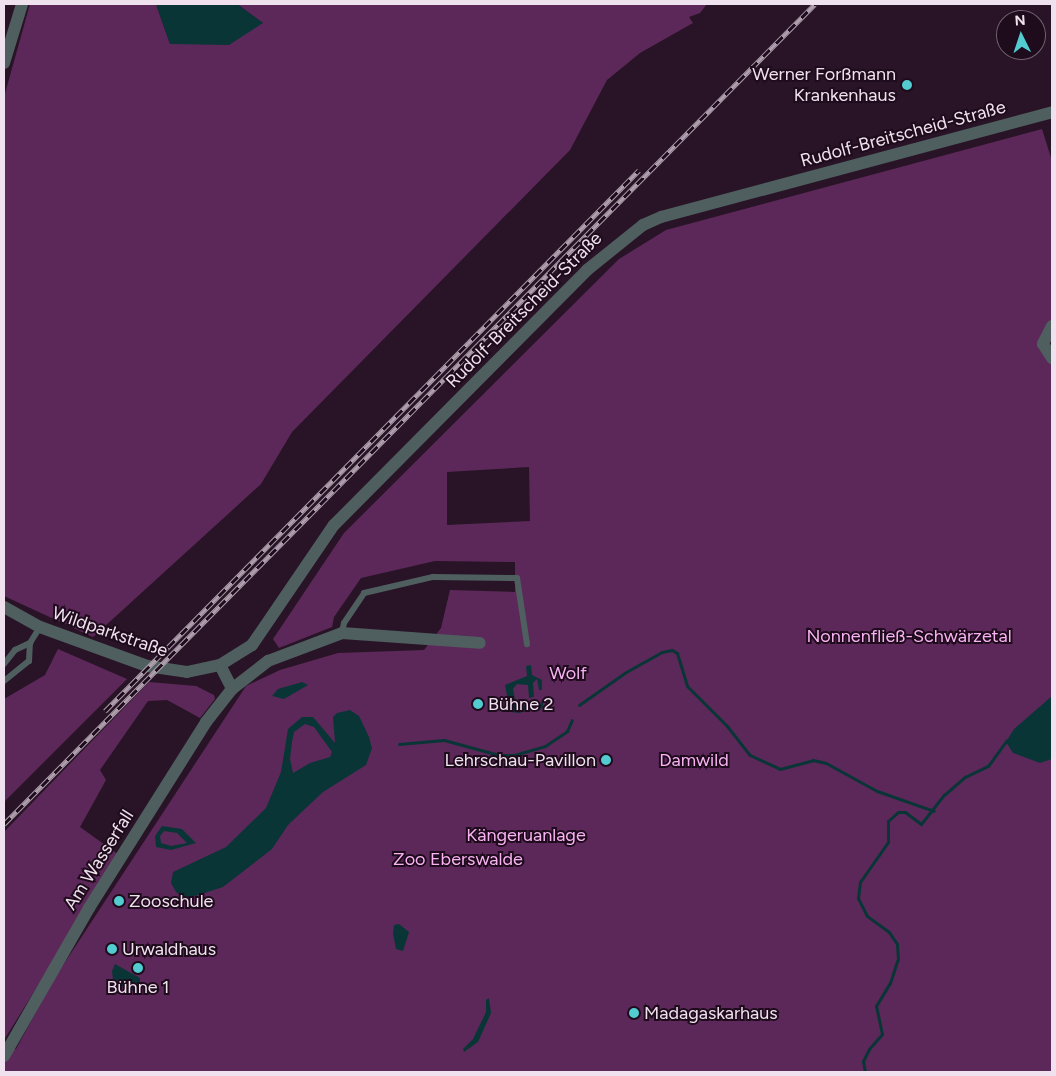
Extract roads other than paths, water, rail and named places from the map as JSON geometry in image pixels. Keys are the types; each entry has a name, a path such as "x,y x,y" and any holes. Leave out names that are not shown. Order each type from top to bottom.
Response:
{"street":[{"path":"4,63 22,4"},
{"name":"Rudolf-Breitscheid-Straße","path":"275,611 334,525 587,270 643,225 661,217 1052,112"},
{"path":"1052,326 1043,344 1052,358"},
{"name":"Wildparkstraße","path":"4,607 40,627 156,668 188,672 220,665 241,654 252,645 275,611"},
{"name":"Am Wasserfall","path":"4,1056 88,908 206,722 232,688 268,661 342,633 480,643"},
{"path":"252,645 268,661"},
{"path":"241,654 257,668"},
{"path":"220,665 232,688"}],"lane":[{"path":"342,633 344,623 364,593 433,577 517,578 527,644"},
{"path":"4,681 30,661 30,643 40,627"},
{"path":"4,664 15,650 30,643"}],"waterway":[{"path":"579,705 626,672 662,652 672,650 677,653 687,686 727,726 750,755 780,769 813,760 826,763 877,791 934,811"},
{"path":"399,744 444,740 499,755 514,755 545,746 567,731 572,720"},
{"path":"865,1072 863,1061 869,1049 882,1034 876,1006 890,983 898,959 897,944 889,932 867,916 858,898 860,882 888,842 888,821 898,812 905,812 921,824 944,795 965,777 988,766 1007,740"}],"railway":[{"path":"4,824 815,4"},
{"path":"105,711 639,170"}],"place":[{"name":"Werner Forßmann Krankenhaus","path":"907,85"},
{"name":"Bühne 2","path":"478,704"},
{"name":"Lehrschau-Pavillon","path":"606,760"},
{"name":"Zooschule","path":"119,901"},
{"name":"Urwaldhaus","path":"112,949"},
{"name":"Bühne 1","path":"138,968"},
{"name":"Madagaskarhaus","path":"634,1013"}],"park label":[{"name":"Nonnenfließ-Schwärzetal","path":"909,636"},
{"name":"Wolf","path":"568,673"},
{"name":"Damwild","path":"694,760"},
{"name":"Kängeruanlage","path":"526,835"},
{"name":"Zoo Eberswalde","path":"458,859"}]}
